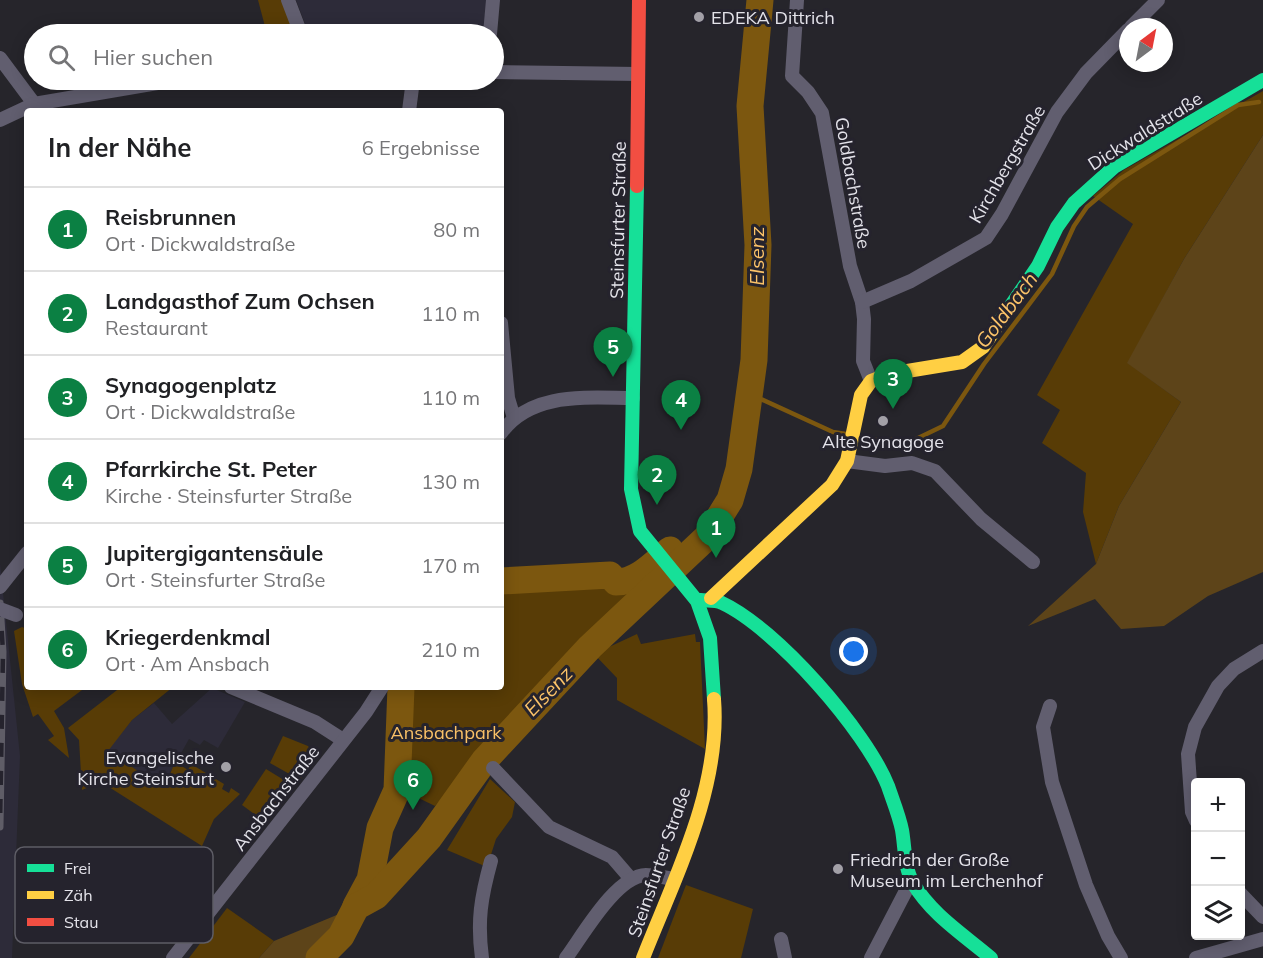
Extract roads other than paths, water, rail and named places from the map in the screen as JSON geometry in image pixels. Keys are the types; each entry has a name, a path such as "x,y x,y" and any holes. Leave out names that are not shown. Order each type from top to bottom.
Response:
{"street":[{"path":"288,0 297,24"},
{"path":"491,24 493,0"},
{"name":"Steinsfurter Straße","path":"639,0 631,489 640,531 697,601 710,638 713,658 714,734 703,793 674,879 643,958"},
{"name":"Goldbachstraße","path":"797,0 792,76 808,92 822,113 850,266 862,302 863,361 871,381"},
{"name":"Kirchbergstraße","path":"1139,18 1158,0"},
{"name":"Kirchbergstraße","path":"862,302 911,281 986,238 1057,112 1086,73 1119,38"},
{"path":"0,58 36,108 125,90"},
{"path":"504,72 638,74"},
{"name":"Dickwaldstraße","path":"871,381 890,374 962,362 983,347 1038,266 1063,219 1093,184 1114,166 1263,80"},
{"path":"409,108 412,90"},
{"path":"0,120 24,112"},
{"path":"504,355 508,398 514,418"},
{"path":"697,601 711,598 832,485 849,454 861,395 871,381"},
{"path":"504,430 514,418 565,398 633,398"},
{"path":"849,454 885,466 912,463 935,471 981,519 1033,562"},
{"path":"2,584 24,557"},
{"path":"711,598 732,607 794,660 816,682 855,730 885,779 902,826 911,882 927,903 992,958"},
{"path":"0,609 22,618"},
{"path":"1191,798 1188,754 1195,727 1218,686 1234,669 1263,651"},
{"path":"238,690 315,722 343,740"},
{"name":"Ansbachstraße","path":"213,907 380,690"},
{"path":"1050,706 1043,727 1052,782 1086,885 1108,936 1121,958"},
{"path":"494,768 549,827 612,857 631,879"},
{"path":"482,958 478,927 482,894 491,861"},
{"path":"566,958 616,891 631,879 645,875 674,879"},
{"path":"871,958 911,882"},
{"path":"1245,898 1263,917"},
{"path":"781,939 785,958"},
{"path":"1196,958 1263,939"},
{"name":"Ansbachstraße","path":"173,958 185,943"}],"waterway":[{"name":"Elsenz","path":"319,958 341,936 356,907 376,896 429,838 484,761 590,647 707,537 730,500 739,469 754,360 758,245 750,106 760,0"},
{"name":"Goldbach","path":"857,437 871,440 914,440 943,426 984,364 1052,274 1074,226 1087,207 1120,179 1238,105 1259,102"},
{"name":"Goldbach","path":"750,394 833,432 846,434"},
{"name":"Elsenz","path":"504,581 610,575 616,582 624,581 645,571 670,550"},
{"name":"Elsenz","path":"356,906 370,880 380,828 397,790 401,690"}],"railway":[{"path":"0,603 3,652 0,827"}],"place":[{"name":"EDEKA Dittrich","path":"699,17"},
{"name":"Jupitergigantensäule","path":"613,377"},
{"name":"Synagogenplatz","path":"893,409"},
{"name":"Alte Synagoge","path":"883,421"},
{"name":"Pfarrkirche St. Peter","path":"681,430"},
{"name":"Landgasthof Zum Ochsen","path":"657,505"},
{"name":"Reisbrunnen","path":"716,558"},
{"name":"Evangelische Kirche Steinsfurt","path":"226,767"},
{"name":"Kriegerdenkmal","path":"413,810"},
{"name":"Friedrich der Große Museum im Lerchenhof","path":"838,869"}],"park label":[{"name":"Ansbachpark","path":"446,732"}]}
